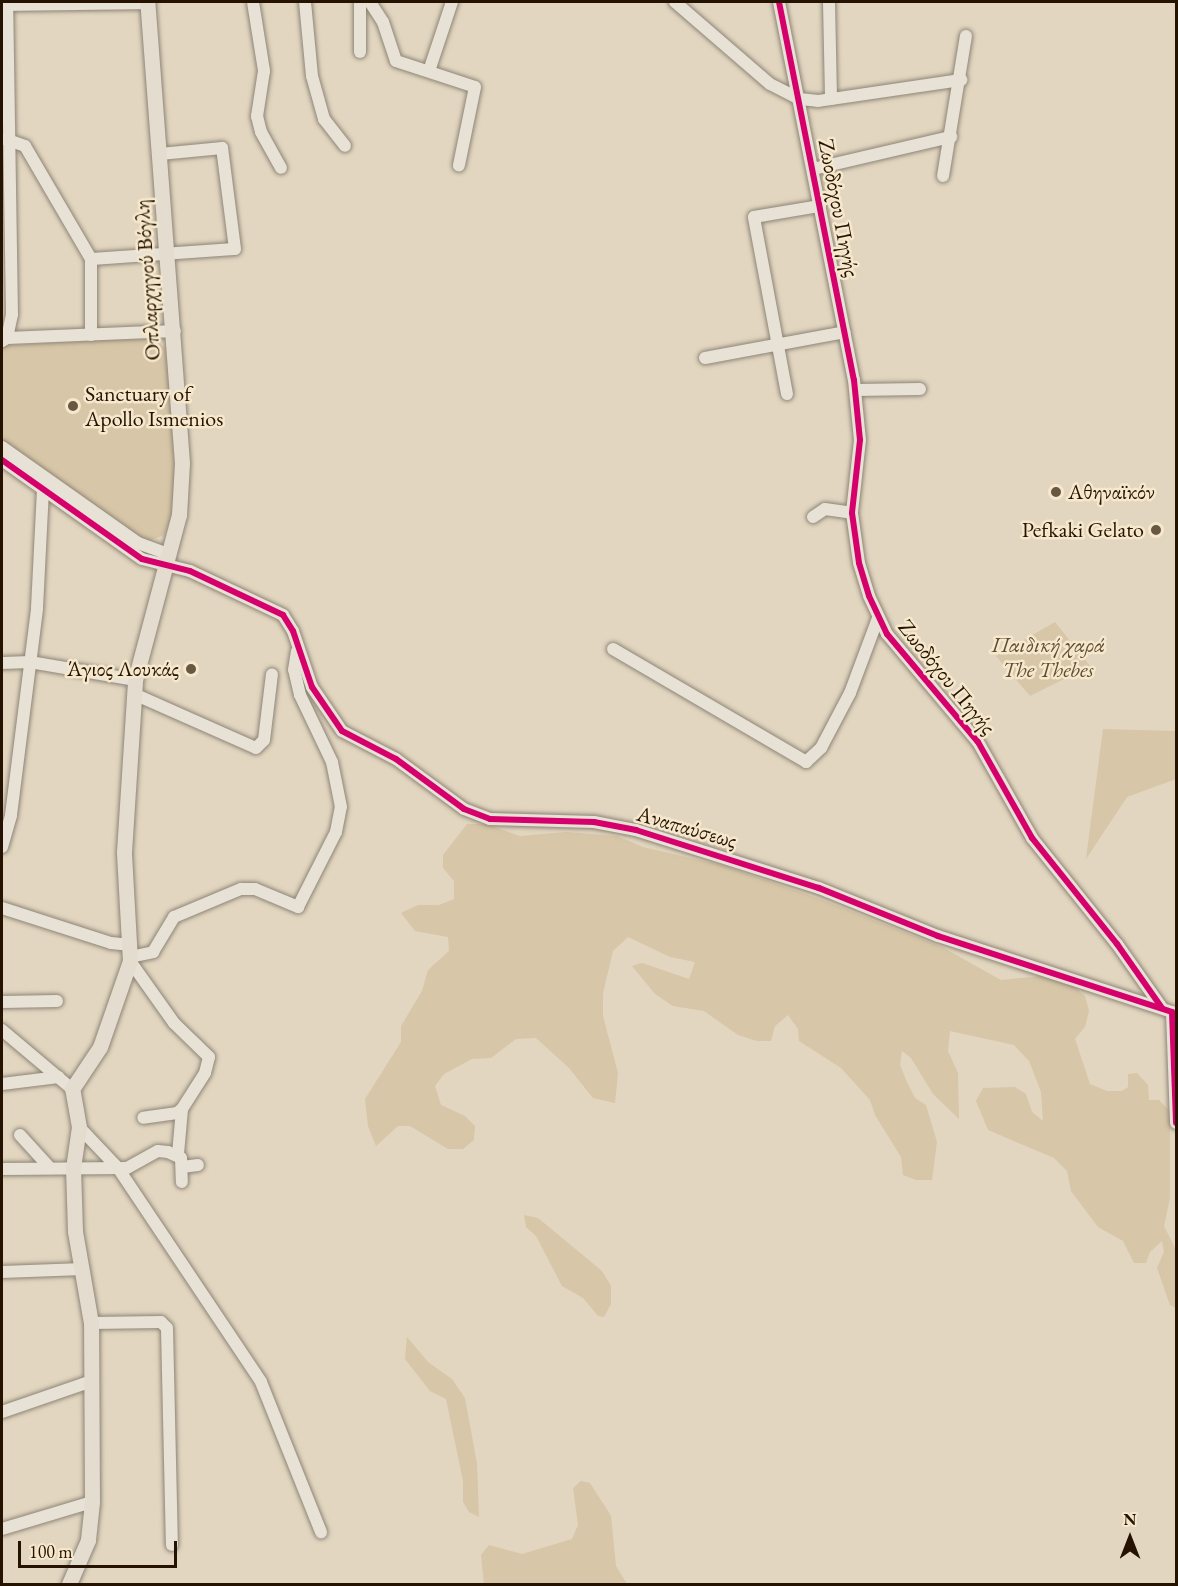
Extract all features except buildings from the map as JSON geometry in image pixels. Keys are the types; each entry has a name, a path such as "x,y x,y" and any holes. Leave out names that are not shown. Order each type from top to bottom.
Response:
{"main road":[{"name":"Οπλαρχηγού Βόγλη","path":"130,954 124,898 124,852 135,687 179,515 182,463 175,331 147,2"},
{"path":"69,1584 88,1540 92,1502 89,1383 91,1323 75,1231 73,1168 79,1127 72,1089 100,1047 130,954"}],"street":[{"path":"147,2 7,3 6,139 12,314 4,339 175,331"},
{"path":"253,2 264,70 257,116 261,132 281,168"},
{"path":"305,2 312,76 324,119 345,146"},
{"path":"360,2 360,52"},
{"path":"370,2 383,22 396,61 475,87 459,165"},
{"path":"429,71 452,2"},
{"path":"675,2 770,84 800,99 831,99 961,80"},
{"name":"Ζωοδόχου Πηγής","path":"779,2 856,390 860,440 852,513 859,563 878,618 887,634 978,742 1032,838 1117,944 1138,977 1162,1008"},
{"path":"829,2 831,99"},
{"path":"943,176 961,80 966,36"},
{"path":"813,169 951,137"},
{"path":"6,139 25,146 91,260 91,335"},
{"path":"91,260 168,252 235,249 222,148 160,154"},
{"path":"787,394 776,345 754,217 820,206"},
{"path":"705,358 845,332"},
{"path":"856,390 920,389"},
{"path":"2,447 40,483 30,662 2,847"},
{"path":"2,460 40,483"},
{"name":"Αναπαύσεως","path":"40,483 142,559 167,560 271,607 283,615 312,687 342,731 396,759 464,809 490,819 594,822 636,830 796,880 938,936 1162,1008"},
{"path":"813,517 825,509 852,513"},
{"path":"613,649 806,762 821,748 850,693 878,618"},
{"path":"130,954 153,952 174,918 241,889 255,889 298,907 336,832 341,807 332,762 300,695 294,670 297,647"},
{"path":"2,663 30,662 135,687 256,748 264,740 272,674"},
{"path":"2,908 111,944 130,954 174,1023 208,1057 206,1072 182,1109 177,1113 143,1118"},
{"path":"1120,995 1132,988 1138,977"},
{"path":"3,999 57,1001"},
{"path":"1162,1008 1172,1012 1176,1123"},
{"path":"2,1030 72,1089"},
{"path":"2,1084 59,1077"},
{"path":"182,1109 178,1154 182,1167 182,1182"},
{"path":"79,1127 118,1168 261,1382 321,1532"},
{"path":"20,1135 50,1168"},
{"path":"2,1169 127,1168 158,1151 178,1154"},
{"path":"182,1167 198,1165"},
{"path":"2,1272 83,1269"},
{"path":"91,1323 160,1322 167,1328 171,1545"},
{"path":"2,1412 89,1383"},
{"path":"2,1528 92,1502"}],"green space":[{"path":"150,336 167,349 175,479 171,518 164,535 147,542 132,536 2,443 2,346"},
{"name":"Παιδική χαρά The Thebes","path":"1055,622 1090,666 1030,696 996,656"},
{"path":"1103,729 1176,731 1176,779 1127,797 1086,859"},
{"path":"467,824 486,824 520,836 566,832 617,836 643,847 721,865 820,899 942,947 1001,980 1042,976 1071,984 1085,996 1089,1011 1085,1027 1075,1039 1090,1084 1107,1091 1122,1091 1128,1087 1128,1074 1137,1073 1148,1085 1149,1100 1159,1100 1170,1111 1170,1198 1164,1226 1176,1250 1176,1308 1170,1305 1157,1268 1164,1252 1162,1241 1150,1252 1146,1263 1134,1263 1123,1241 1098,1227 1071,1191 1067,1171 1054,1158 988,1130 976,1101 983,1088 1015,1087 1026,1094 1032,1112 1043,1121 1041,1092 1029,1061 1014,1045 950,1031 948,1051 958,1073 959,1119 933,1094 911,1058 902,1051 900,1065 915,1098 926,1105 937,1142 932,1180 916,1180 903,1175 901,1157 875,1115 870,1100 841,1068 799,1041 798,1029 788,1015 775,1026 771,1041 757,1041 738,1035 704,1011 673,1006 655,994 632,966 642,963 689,979 695,962 670,957 628,937 613,951 603,993 603,1016 618,1073 615,1103 593,1098 569,1068 536,1038 516,1039 491,1058 472,1059 444,1074 435,1086 441,1105 465,1116 475,1126 474,1140 463,1149 448,1149 410,1126 398,1126 376,1146 368,1126 365,1099 401,1042 401,1026 422,991 428,970 449,951 448,937 415,931 401,913 418,905 439,905 454,899 454,881 443,868 443,855"},
{"path":"524,1215 538,1218 602,1271 611,1286 611,1304 604,1317 598,1316 583,1298 562,1286 536,1236 526,1227"},
{"path":"407,1337 428,1362 452,1379 465,1398 477,1464 479,1517 469,1512 463,1502 463,1481 446,1399 430,1391 405,1359"},
{"path":"581,1481 590,1483 611,1516 616,1566 627,1584 484,1584 481,1555 489,1545 522,1554 572,1539 578,1525 573,1488"}],"cycle path":[{"path":"779,2 854,380 860,440 852,513 859,563 869,596 887,634 978,742 1032,838 1117,944 1162,1008"},
{"path":"2,460 142,559 190,571 283,615 293,631 312,687 342,731 396,759 464,809 490,819 594,822 636,830 819,888 938,936 1172,1012 1176,1123"}],"place":[{"name":"Sanctuary of Apollo Ismenios","path":"73,406"},
{"name":"Αθηναϊκόν","path":"1056,492"},
{"name":"Pefkaki Gelato","path":"1156,530"},
{"name":"Άγιος Λουκάς","path":"191,669"}]}
